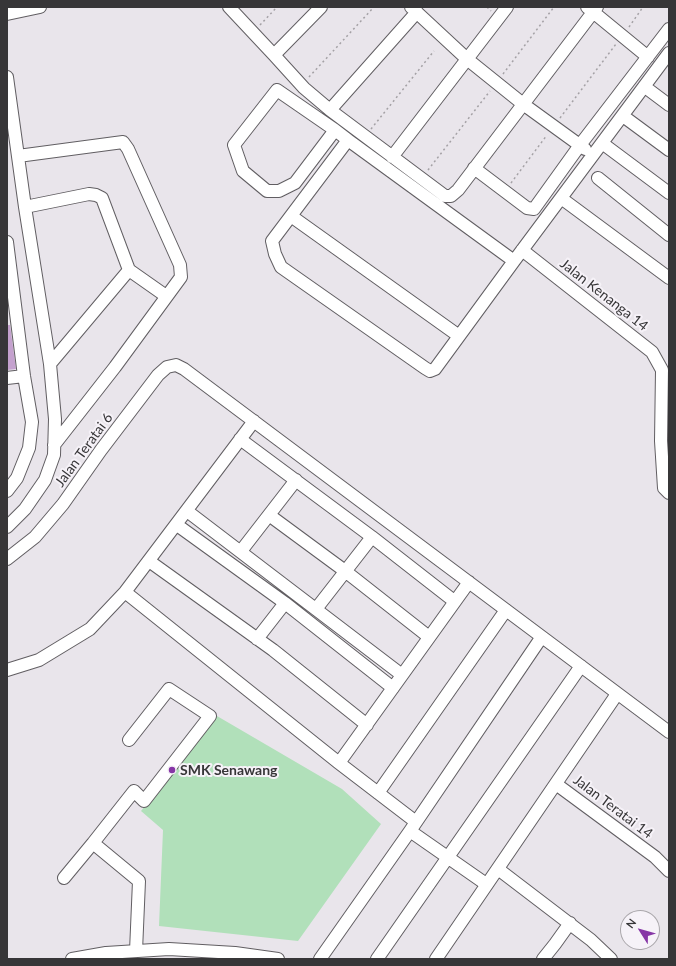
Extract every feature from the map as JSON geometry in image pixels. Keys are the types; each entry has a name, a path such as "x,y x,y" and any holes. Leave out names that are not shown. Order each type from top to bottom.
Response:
{"street":[{"path":"7,14 40,7"},
{"path":"229,7 301,86 330,110 445,196 451,196 458,190 592,9 648,57"},
{"path":"274,55 321,7"},
{"path":"392,157 507,7"},
{"path":"330,110 414,10 467,59 523,104 594,154"},
{"path":"474,168 527,208 534,209 580,145 669,29"},
{"path":"348,140 272,241 275,254 281,267 430,371 435,369 669,54"},
{"path":"7,77 11,136 18,156 50,364 55,420 54,455 45,480 25,508 7,527"},
{"path":"645,87 669,105"},
{"path":"335,130 295,183 279,191 267,191 243,171 234,145 277,90 335,130 514,261"},
{"path":"623,116 669,150"},
{"path":"18,156 123,142 180,266 181,276 115,367 54,445"},
{"path":"602,143 669,193"},
{"path":"598,178 669,235"},
{"path":"25,207 89,194 102,198 128,270 166,296"},
{"path":"561,198 669,278"},
{"path":"291,216 459,336"},
{"path":"7,242 24,376 32,422 29,448 17,478 7,491"},
{"name":"Jalan Kenanga 14","path":"522,250 652,352 665,369"},
{"path":"50,364 128,270"},
{"name":"Jalan Teratai 6","path":"7,559 35,537 63,504 101,450 158,375 167,367 176,365 184,369 254,421"},
{"path":"665,369 661,441 667,487"},
{"path":"7,378 24,376"},
{"path":"7,670 39,660 90,629 125,592 254,421 469,582 541,638 669,732"},
{"path":"240,439 372,536 454,601"},
{"path":"240,551 296,480"},
{"path":"187,511 402,675"},
{"path":"269,516 345,571 429,637"},
{"path":"177,525 285,603 393,688"},
{"path":"316,610 372,536"},
{"path":"149,561 257,638 367,725"},
{"path":"339,763 469,582"},
{"path":"125,592 378,793 448,857 486,884"},
{"path":"257,638 285,603"},
{"path":"378,793 506,610"},
{"path":"320,959 541,638"},
{"path":"377,959 581,666"},
{"path":"64,878 134,791 144,800 210,716 169,689 129,740"},
{"path":"436,959 617,694"},
{"name":"Jalan Teratai 14","path":"556,784 655,857 669,871"},
{"path":"93,843 139,881 136,951"},
{"path":"498,870 570,923 611,959"},
{"path":"543,959 570,923"},
{"path":"72,959 106,953 169,949 278,959"}],"path":[{"path":"253,32 277,7"},
{"path":"301,86 374,7"},
{"path":"422,178 497,83 554,7"},
{"path":"505,191 643,7"},
{"path":"365,136 434,50"}],"green space":[{"path":"217,716 342,789 381,824 298,941 159,926 163,830 141,811"}],"building":[{"path":"7,325 10,325 16,369 7,370"}],"place":[{"name":"SMK Senawang","path":"172,770"}]}
